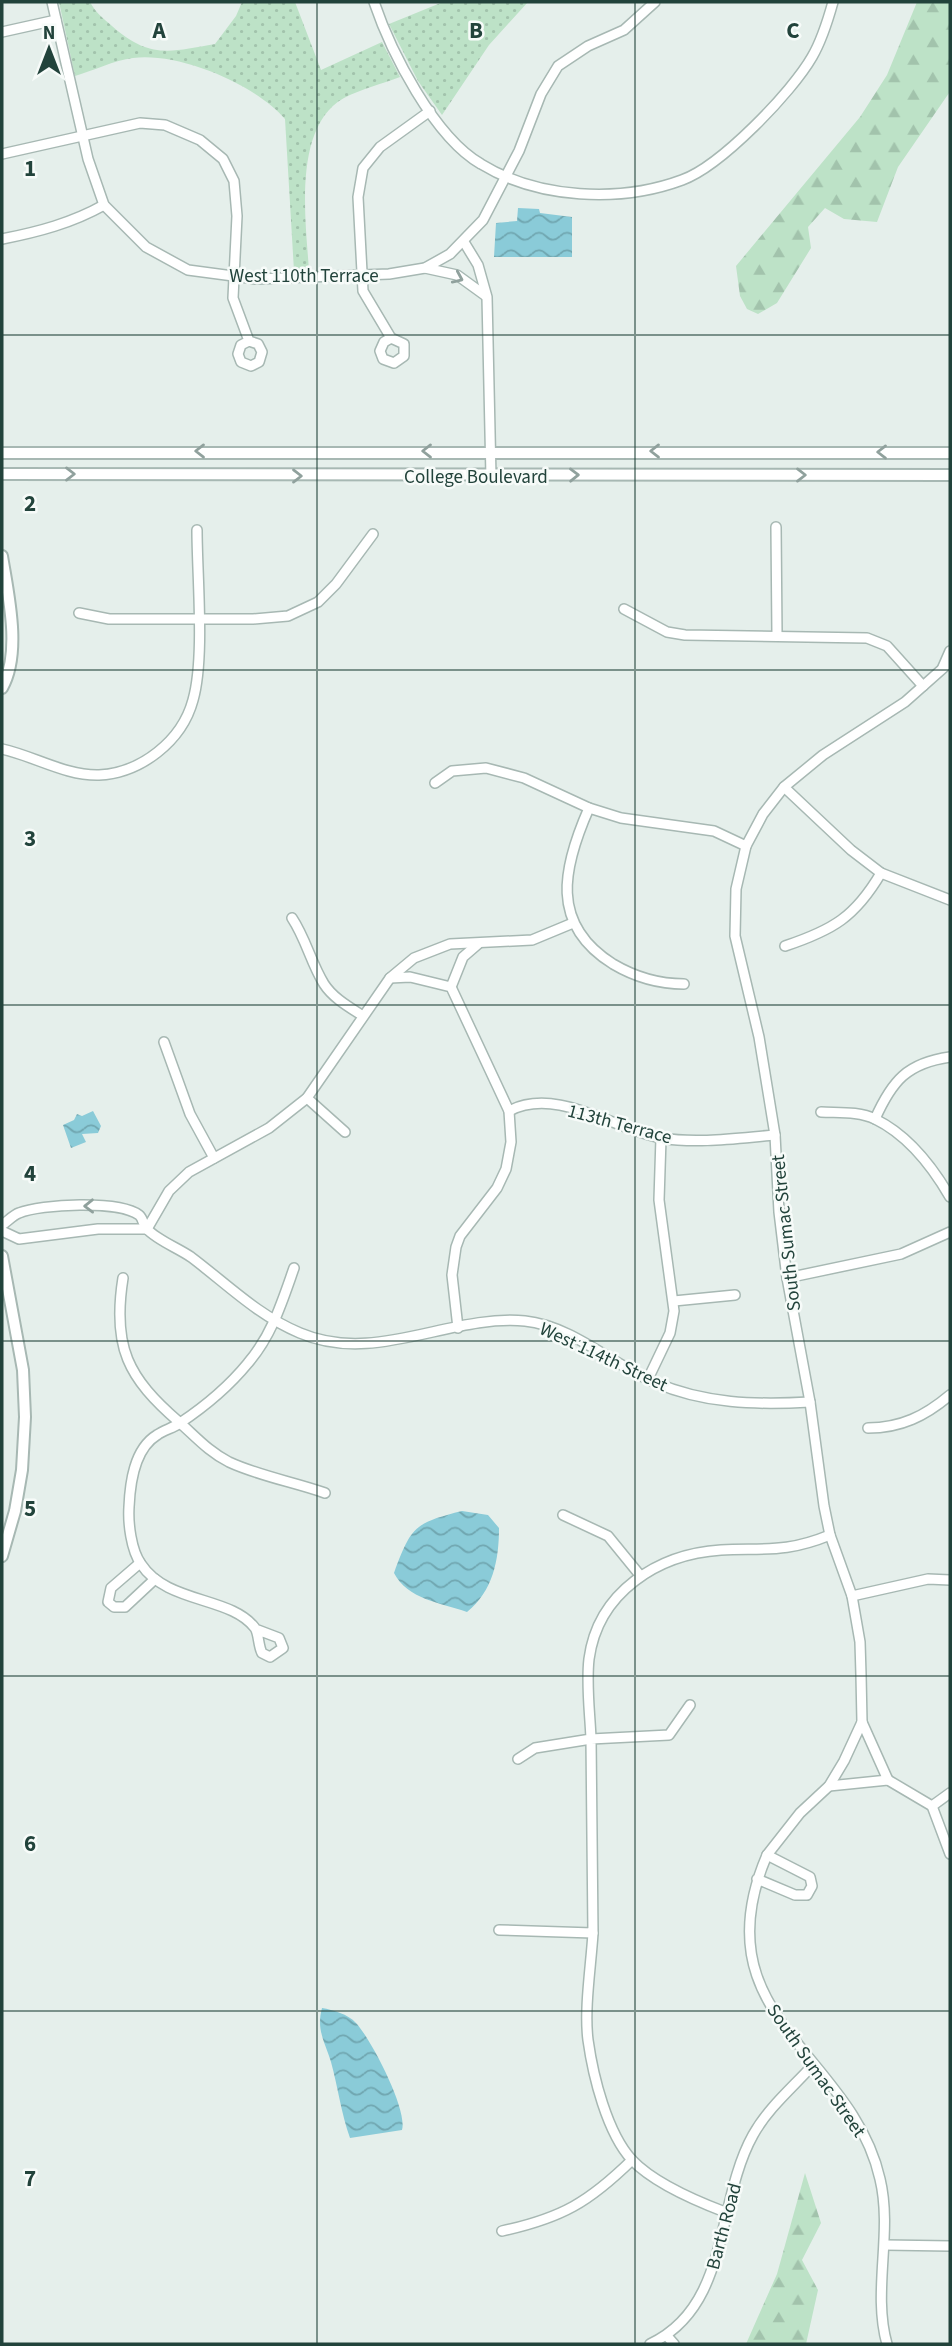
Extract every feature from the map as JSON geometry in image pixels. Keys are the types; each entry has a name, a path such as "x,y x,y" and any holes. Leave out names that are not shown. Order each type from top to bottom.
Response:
{"street":[{"path":"2,239 64,223 104,205 88,159 52,2"},
{"path":"374,2 395,51 430,111 479,163 505,176 560,192 601,193 642,191 685,180 719,157 790,89 813,55 833,2"},
{"name":"West 110th Terrace","path":"104,205 146,247 188,270 234,278 360,278 425,268 464,242 483,220 541,94 558,66 588,46 624,30 655,2"},
{"path":"2,32 56,20"},
{"path":"391,338 370,307 360,278 358,197 363,168 380,146 430,111"},
{"path":"2,154 140,123 165,125 200,140 223,159 234,181 237,216 235,311 249,341"},
{"path":"464,242 478,265 487,296 491,477"},
{"path":"425,268 457,275 487,296"},
{"name":"College Boulevard","path":"2,453 950,453"},
{"name":"College Boulevard","path":"2,474 491,477 950,475"},
{"path":"776,527 777,635"},
{"path":"2,749 80,773 114,773 152,756 165,746 186,720 197,687 197,530"},
{"path":"79,613 109,619 272,619 303,610 336,584 373,534"},
{"path":"2,556 13,618 11,647 2,688"},
{"path":"624,609 667,632 867,638 887,646 923,686"},
{"name":"South Sumac Street","path":"887,2344 882,2285 885,2245 880,2179 865,2135 780,2023 762,1991 751,1946 757,1880 767,1855 800,1814 829,1786 862,1721 860,1642 852,1596 830,1535 810,1402 787,1278 779,1212 775,1135 759,1037 735,936 736,888 746,846 763,814 783,787 823,755 905,702 946,665 950,651"},
{"path":"435,783 452,771 486,768 524,778 589,808 648,824 713,831 746,846"},
{"path":"783,787 851,850 881,873 921,891 950,900"},
{"path":"589,808 569,859 567,884 573,923 585,941 603,957 627,972 664,984 684,984"},
{"path":"785,946 844,919 862,905 881,873"},
{"path":"292,918 306,941 324,984 338,999 363,1016"},
{"path":"2,1231 19,1239 98,1229 147,1229 175,1184 189,1172 269,1128 307,1098 390,978 414,958 431,949 450,944 531,940 573,923"},
{"path":"458,1328 452,1275 456,1247 460,1236 483,1209 506,1168 511,1142 509,1111 451,987 463,957 478,944"},
{"path":"390,978 410,977 451,987"},
{"path":"164,1042 190,1114 214,1158"},
{"path":"875,1119 894,1084 910,1068 930,1060 950,1057"},
{"path":"307,1098 345,1132"},
{"name":"113th Terrace","path":"509,1111 534,1104 559,1106 661,1138 705,1140 775,1135"},
{"path":"821,1112 852,1113 875,1119 919,1152 950,1197"},
{"path":"648,1379 670,1333 674,1301 660,1200 661,1138"},
{"name":"West 114th Street","path":"2,1225 19,1213 94,1205 127,1209 140,1216 147,1229 191,1257 256,1310 302,1334 355,1343 411,1339 458,1328 502,1321 524,1321 548,1327 648,1379 695,1395 738,1404 810,1402"},
{"path":"787,1278 901,1255 950,1232"},
{"path":"2,1256 23,1370 24,1417 22,1470 15,1511 2,1556"},
{"path":"258,1630 235,1613 177,1592 155,1578 140,1563 128,1520 132,1475 142,1451 155,1436 180,1423 240,1372 276,1321 294,1268"},
{"path":"123,1278 119,1322 122,1347 142,1387 207,1449 231,1463 326,1493"},
{"path":"674,1301 735,1295"},
{"path":"868,1428 893,1428 925,1415 950,1395"},
{"path":"563,1515 608,1536 639,1574"},
{"path":"725,2212 677,2191 632,2160 612,2126 602,2102 587,2039 593,1933 589,1659 594,1637 606,1614 639,1574 666,1560 699,1552 783,1550 830,1535"},
{"path":"140,1563 111,1588 108,1602 114,1607 125,1607 155,1578"},
{"path":"852,1596 929,1579 950,1580"},
{"path":"519,1759 535,1748 591,1739 669,1735 690,1705"},
{"path":"862,1721 888,1780 932,1806 950,1854"},
{"path":"829,1786 888,1780"},
{"path":"932,1806 950,1793"},
{"path":"757,1880 794,1895 807,1895 812,1886 810,1877 767,1855"},
{"path":"499,1930 593,1933"},
{"name":"Barth Road","path":"650,2344 667,2336 707,2286 719,2251 725,2212 754,2134 780,2098 813,2066"},
{"path":"502,2231 556,2216 587,2201 632,2160"},
{"path":"885,2245 950,2246"},
{"path":"667,2336 674,2344"}],"green space":[{"path":"59,2 90,2 100,15 125,37 149,48 172,51 215,44 236,16 242,2 295,2 321,70 382,42 400,77 344,98 327,112 316,130 306,177 309,271 294,271 285,119 272,106 236,83 193,65 172,60 152,57 126,59 75,76"},
{"path":"443,2 528,2 489,45 442,115 418,81 389,24"},
{"path":"917,2 950,2 949,93 898,167 877,222 844,219 825,208 808,227 811,248 777,303 758,314 747,309 740,296 736,266 860,117 887,75"},
{"path":"805,2173 821,2223 802,2260 818,2290 806,2344 746,2344 777,2274"}],"water":[{"path":"518,208 539,209 540,213 572,217 572,257 494,257 496,223 517,221"},
{"path":"93,1111 101,1126 98,1133 82,1134 86,1142 71,1148 63,1125 74,1120 77,1114 82,1116"},
{"path":"462,1511 488,1515 499,1528 498,1552 489,1585 467,1612 416,1594 407,1589 394,1573 410,1536 416,1529 434,1519"},
{"path":"322,2008 349,2017 363,2031 394,2092 402,2130 350,2138 321,2029"}]}
